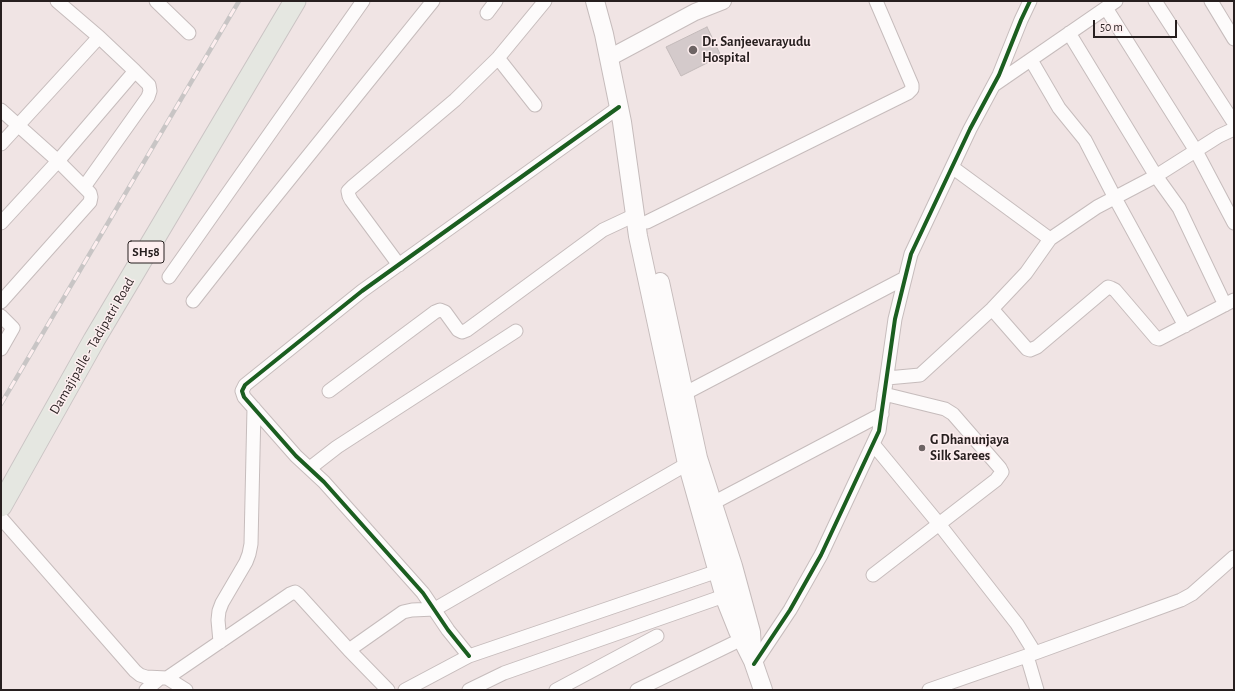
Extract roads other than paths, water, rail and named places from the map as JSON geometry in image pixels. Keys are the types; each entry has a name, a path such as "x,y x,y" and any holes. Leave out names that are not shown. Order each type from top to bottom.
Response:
{"main road":[{"name":"Damajipalle - Tadipatri Road","path":"1,476 93,316 280,1"},
{"name":"Damajipalle - Tadipatri Road","path":"1,506 94,340 295,1"},
{"path":"595,1 631,119 641,218 638,236 660,308 679,396 733,566 751,632 754,662"},
{"path":"604,1 613,56 619,107 641,218"},
{"path":"679,396 687,464 724,596 738,631 754,662 763,690"}],"street":[{"path":"57,1 99,37 135,71 149,85 150,91 148,97 84,187"},
{"path":"156,1 190,33"},
{"path":"169,277 363,1"},
{"path":"193,301 433,1"},
{"path":"487,13 496,1"},
{"path":"399,265 351,200 348,191 455,100 498,58 545,1"},
{"path":"613,56 695,12 723,1"},
{"path":"329,392 435,312 440,310 444,312 458,330 462,332 467,330 603,230 641,218 908,93 912,90 912,85 876,1"},
{"path":"754,662 790,610 821,555 879,431 895,319 911,254 970,129 993,86 1030,1"},
{"path":"1155,1 1234,123"},
{"path":"1211,1 1234,39"},
{"path":"993,86 1111,4 1196,151 1234,222"},
{"path":"992,309 1027,349 1030,350 1037,347 1108,288 1115,290 1156,338 1159,339 1230,302 1179,208 1156,176 1069,33"},
{"path":"1,144 99,37"},
{"path":"498,58 535,105"},
{"path":"1030,60 1059,108 1085,140 1185,326"},
{"path":"1,223 58,161 135,71"},
{"path":"469,656 448,630 435,609 407,576 324,482 296,456 244,397 242,391 245,385 362,291 619,107"},
{"path":"1,110 58,161 90,193 91,197 90,202 1,302"},
{"path":"887,378 920,375 992,309 1026,273 1050,239 1097,207 1156,176 1219,136 1234,129"},
{"path":"952,167 1050,239"},
{"path":"679,396 905,278"},
{"path":"1,316 13,328 1,349"},
{"path":"310,468 336,447 516,331"},
{"path":"873,575 996,480 1002,472 953,414 945,409 884,394"},
{"path":"220,642 218,620 219,611 222,603 246,562 250,549 254,408"},
{"path":"713,503 882,414"},
{"path":"873,444 939,524 1017,624 1031,655 1037,690"},
{"path":"349,650 403,612 435,609 687,464"},
{"path":"1,518 135,671 146,677 164,678 186,690"},
{"path":"929,690 1031,655 1180,600 1192,594 1234,557"},
{"path":"405,690 469,656 718,572"},
{"path":"146,690 295,592 388,690"},
{"path":"470,690 504,673 724,596"},
{"path":"556,690 657,636"},
{"path":"638,690 742,639"}],"railway":[{"path":"1,404 239,1"}],"place":[{"name":"Dr. Sanjeevarayudu Hospital","path":"693,50"},
{"name":"G Dhanunjaya Silk Sarees","path":"922,448"}]}
